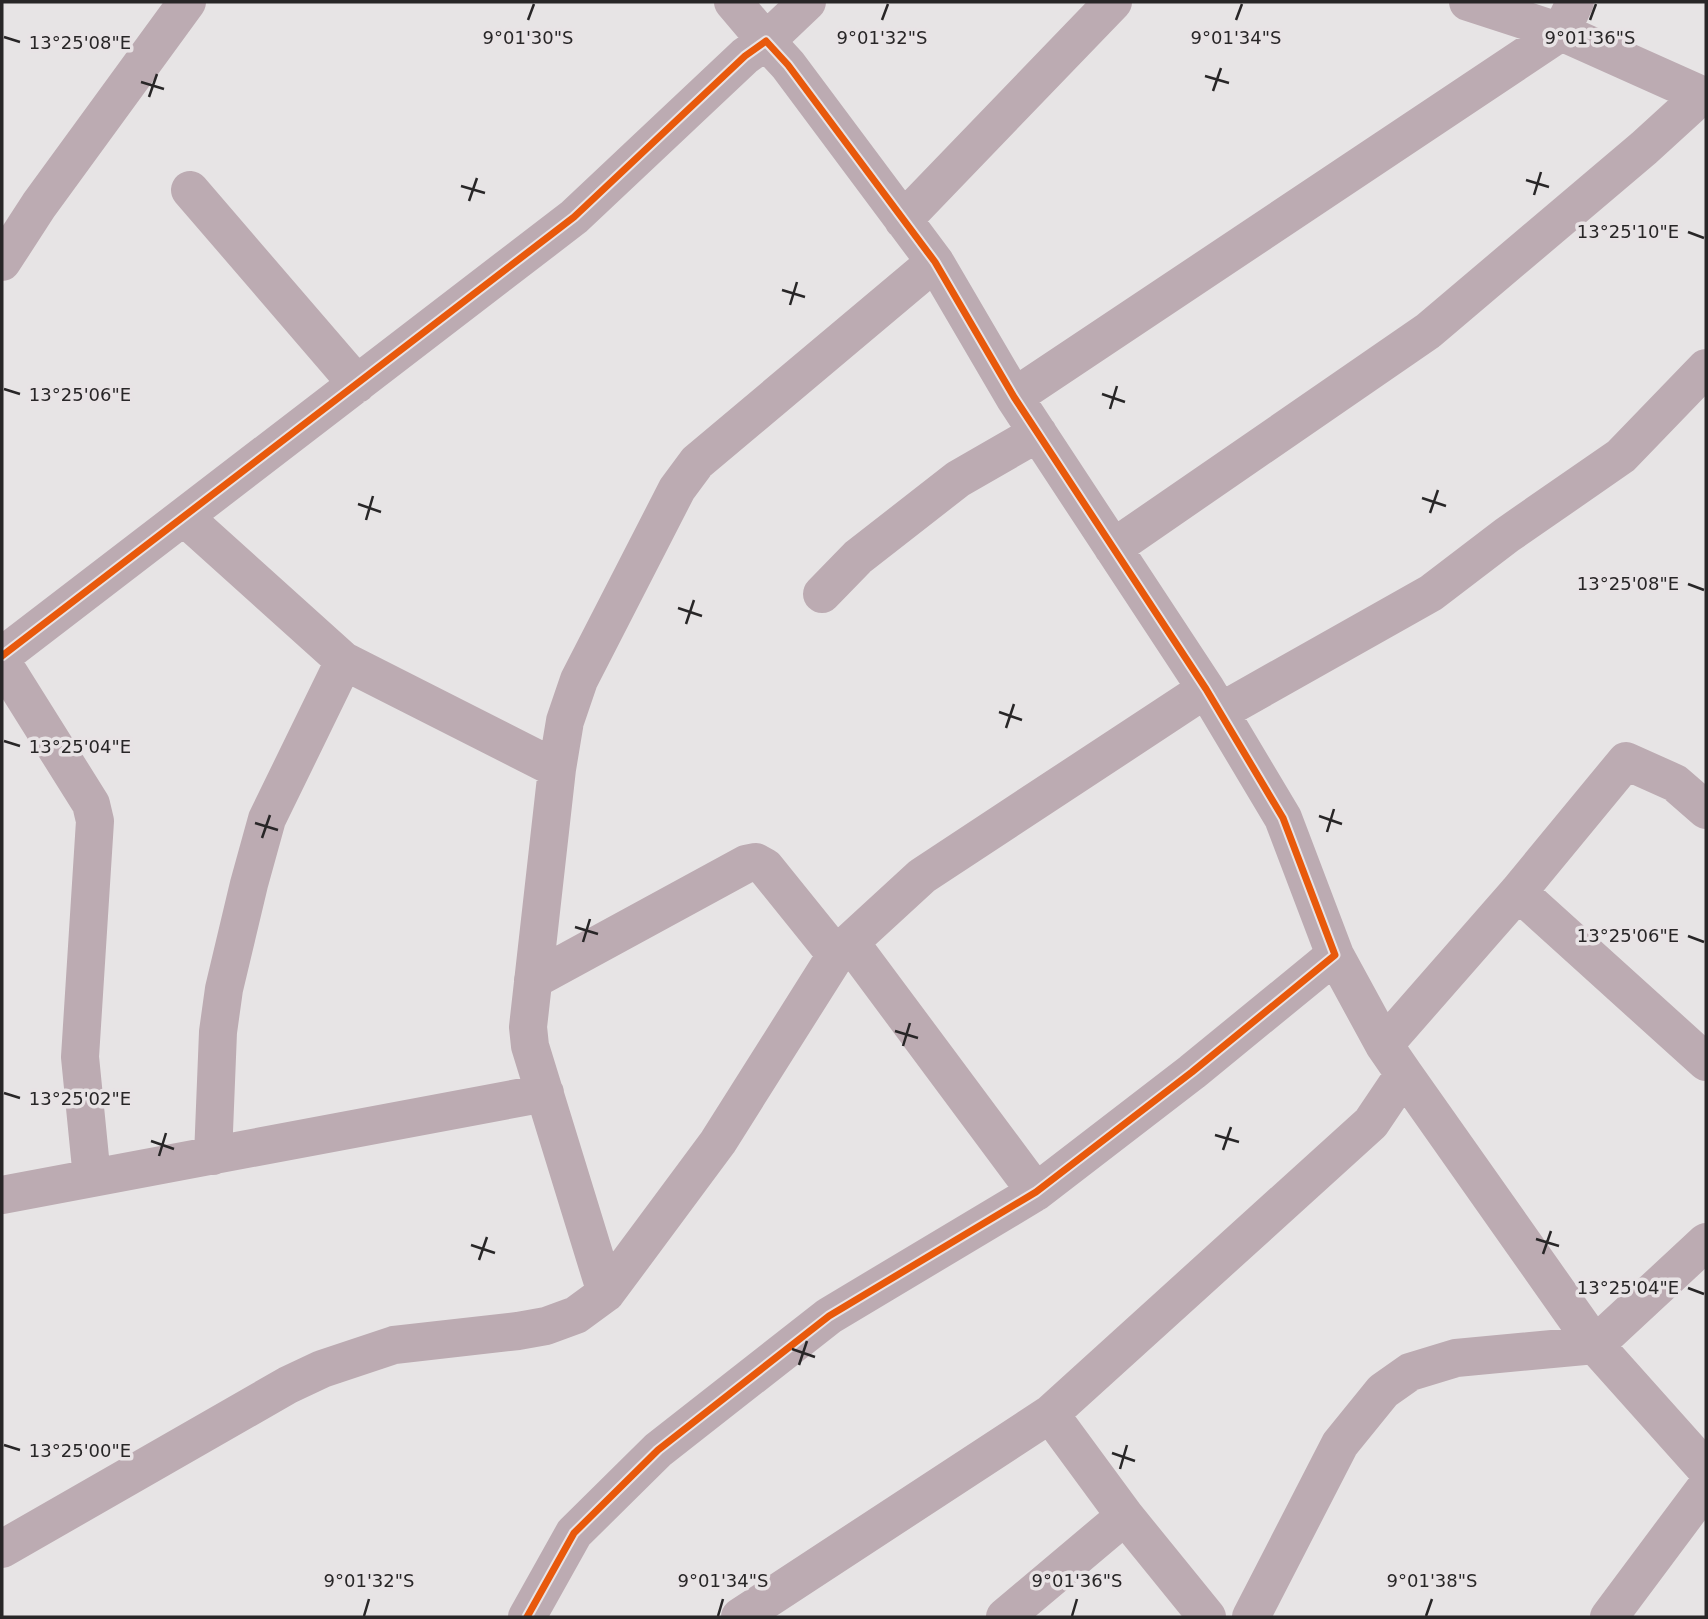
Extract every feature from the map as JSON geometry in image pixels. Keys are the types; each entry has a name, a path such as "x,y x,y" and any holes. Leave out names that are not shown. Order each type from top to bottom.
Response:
{"street":[{"path":"2,262 20,205 187,2"},
{"path":"733,2 788,65 934,262 1014,397 1213,701 1283,818 1335,955 1394,1060 1595,1345 1706,1469"},
{"path":"2,656 574,217 745,56 766,41 807,2"},
{"path":"903,220 1113,2"},
{"path":"1113,548 1428,331 1704,97 1568,17 1468,2"},
{"path":"1014,397 1568,17"},
{"path":"191,190 357,384"},
{"path":"606,1293 530,1046 528,1027 557,769 565,721 579,680 677,489 697,462 934,262"},
{"path":"2,1549 288,1385 322,1369 394,1345 518,1331 546,1326 576,1315 606,1293 718,1142 843,948 922,876 1213,701 1431,593 1507,535 1621,456 1706,368"},
{"path":"822,594 858,557 958,479 1038,433"},
{"path":"184,517 344,662 557,769"},
{"path":"2,662 91,804 95,821 80,1056 92,1178"},
{"path":"213,1156 218,1032 224,989 249,884 267,819 344,662"},
{"path":"740,1617 1051,1414 1371,1123 1394,1060 1518,892 1626,761 1675,783 1706,810"},
{"path":"533,979 747,864 756,862 765,867 843,948 1036,1192"},
{"path":"1518,892 1706,1062"},
{"path":"527,1617 574,1533 657,1450 829,1317 1036,1192 1192,1072 1335,955"},
{"path":"2,1195 545,1093"},
{"path":"1251,1617 1340,1444 1383,1391 1410,1372 1456,1358 1595,1345 1706,1242"},
{"path":"1051,1414 1125,1516 1207,1617"},
{"path":"1609,1617 1706,1487"},
{"path":"1005,1617 1125,1516"}],"cycle path":[{"path":"2,656 574,217 745,56 766,41 788,65 935,262 1014,397 1206,689 1283,818 1335,955 1192,1072 1036,1192 829,1316 658,1450 574,1533 527,1617"}]}
